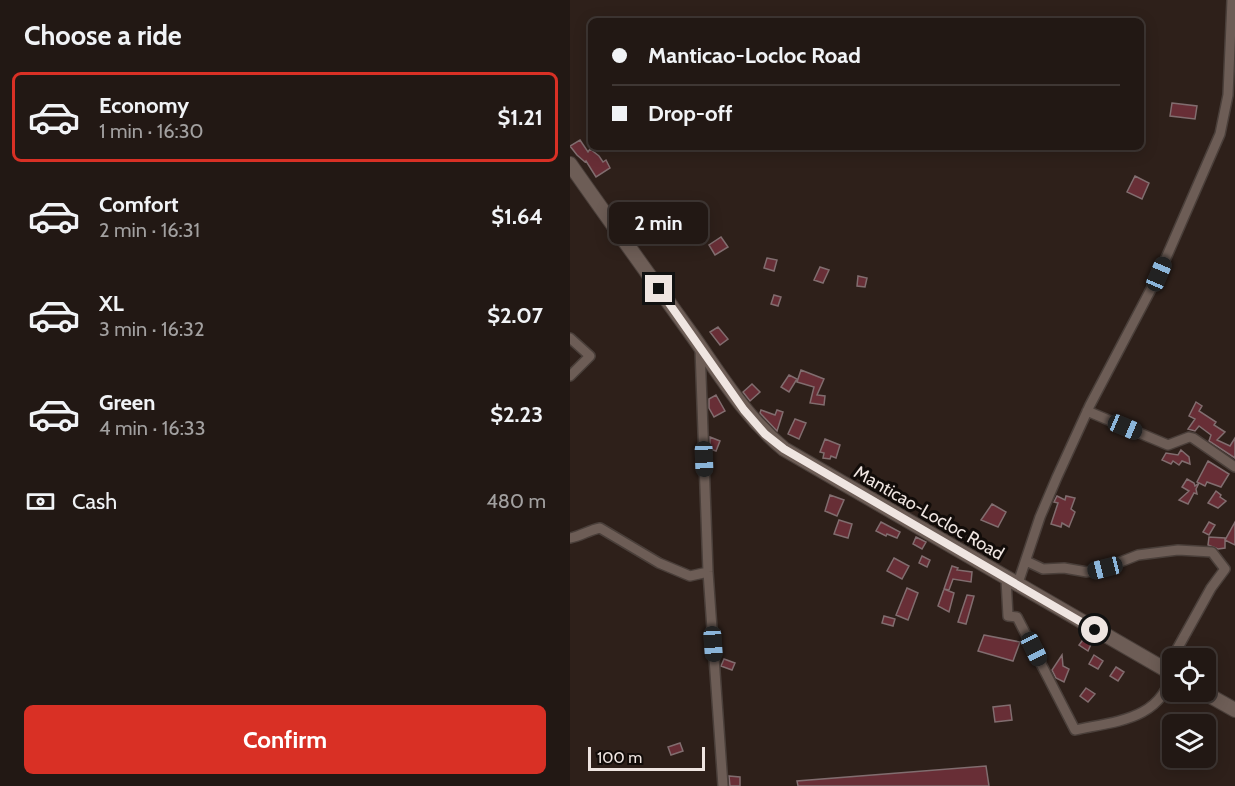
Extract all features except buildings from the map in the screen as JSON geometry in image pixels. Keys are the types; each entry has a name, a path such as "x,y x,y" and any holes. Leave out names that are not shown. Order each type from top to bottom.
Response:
{"street":[{"path":"1162,691 1152,708 1134,718 1075,730 1017,617 1008,616 1012,583 1026,561 1044,507 1087,411 1159,274 1220,134 1228,95 1232,0"},
{"name":"Manticao-Locloc Road","path":"570,164 744,410 765,434 784,449 1012,583 1162,666"},
{"path":"570,339 590,356 570,376"},
{"path":"699,345 708,572 723,786"},
{"path":"1087,411 1168,446 1191,437 1235,466"},
{"path":"570,538 600,528 659,563 690,576 708,572"},
{"path":"1026,561 1043,569 1064,568 1087,572 1105,568 1137,555 1178,550 1212,552 1225,569 1178,648"},
{"path":"1216,699 1235,710"}],"route":[{"path":"659,289 744,410 765,434 784,449 1095,630"}]}
